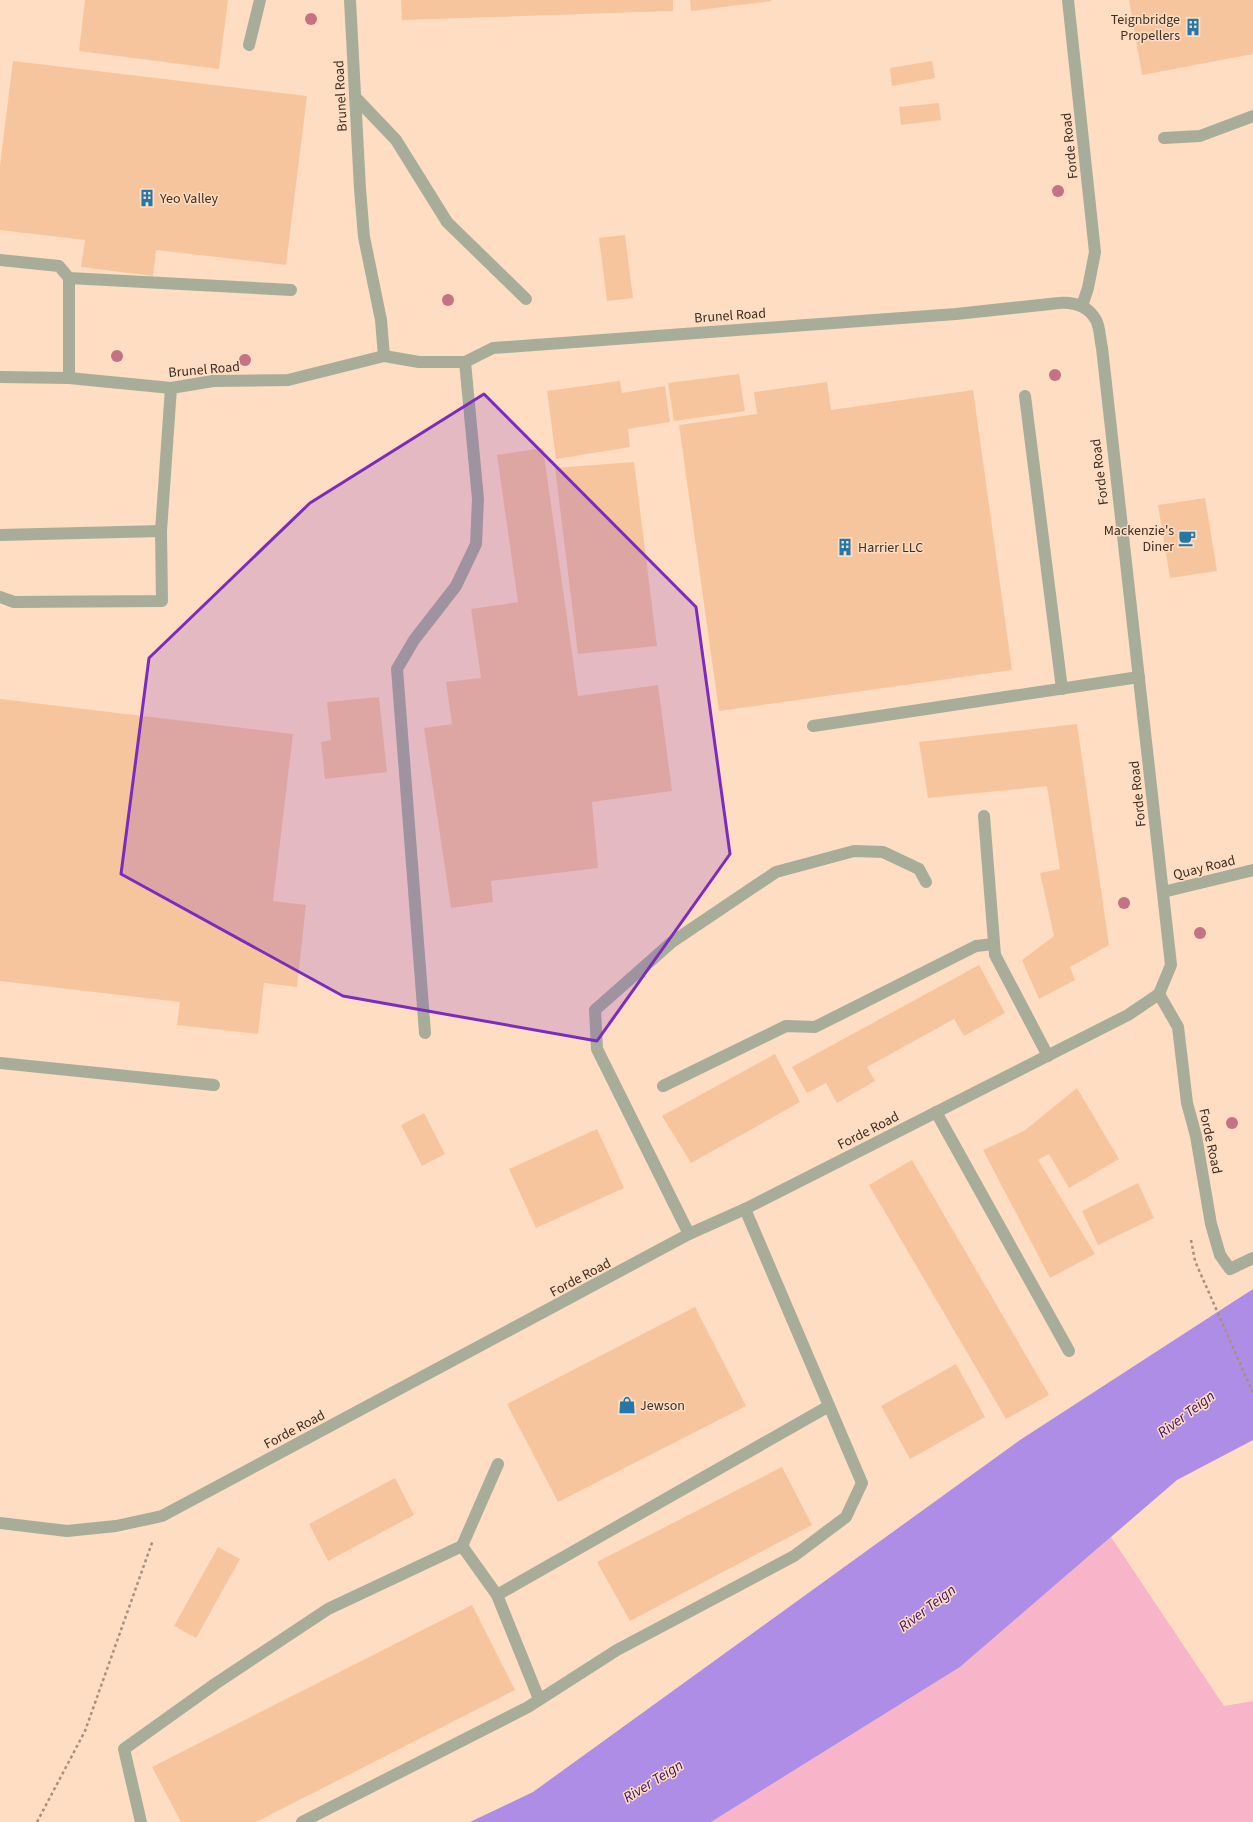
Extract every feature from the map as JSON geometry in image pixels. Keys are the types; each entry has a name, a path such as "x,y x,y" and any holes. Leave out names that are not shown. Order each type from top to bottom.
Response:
{"street":[{"path":"249,45 260,0"},
{"name":"Brunel Road","path":"350,0 360,189 364,236 381,320 384,356"},
{"name":"Forde Road","path":"0,1523 67,1530 116,1526 162,1516 689,1234 745,1209 1128,1016 1159,994 1171,965 1139,676 1112,452 1102,348 1096,321 1082,306 1088,288 1095,252 1068,0"},
{"path":"355,97 396,140 447,222 526,299"},
{"path":"1164,138 1200,136 1253,116"},
{"path":"0,260 59,266 69,278 69,378"},
{"path":"69,278 291,290"},
{"name":"Brunel Road","path":"0,377 69,378 171,388 213,381 288,380 384,356 419,362 465,362 493,348 956,314 1059,302 1071,302 1082,306"},
{"path":"425,1033 398,669 414,640 456,586 476,544 478,499 465,362"},
{"path":"0,597 14,602 162,601 161,531 171,388"},
{"path":"1025,396 1062,689"},
{"path":"0,535 161,531"},
{"path":"813,726 1139,676"},
{"path":"984,816 995,955 1048,1056"},
{"path":"689,1234 597,1049 595,1010 672,942 776,872 854,851 883,852 919,869 926,882"},
{"name":"Quay Road","path":"1163,892 1253,870"},
{"path":"664,1086 786,1026 815,1027 976,946 994,944"},
{"name":"Forde Road","path":"1159,994 1178,1027 1188,1103 1196,1136 1211,1224 1220,1255 1230,1269 1253,1258"},
{"path":"0,1063 214,1085"},
{"path":"936,1112 1069,1351"},
{"path":"302,1822 528,1707 617,1650 794,1556 846,1517 862,1483 745,1209"},
{"path":"498,1595 829,1406"},
{"path":"141,1822 124,1749 215,1684 328,1609 462,1546 498,1464"},
{"path":"462,1546 498,1595 539,1699"}],"path":[{"path":"1192,1251 1253,1393"},
{"path":"37,1822 85,1731 162,1516"}],"highlighted area":[{"path":"484,394 696,607 730,854 597,1041 343,996 121,874 149,658 310,503"}],"shaded area":[{"path":"1111,1537 1224,1706 1253,1701 1253,1822 711,1822 960,1667"}],"water":[{"name":"River Teign","path":"1253,1289 1253,1440 1177,1480 960,1667 711,1822 470,1822 533,1792 1020,1440"}],"building":[{"path":"85,0 228,0 219,69 79,51"},
{"path":"401,0 673,0 673,11 402,20"},
{"path":"690,0 771,0 771,1 691,11"},
{"name":"Teignbridge Propellers","path":"1129,0 1253,0 1253,54 1142,75"},
{"name":"Yeo Valley","path":"13,61 307,96 286,265 156,250 153,276 81,267 85,240 0,230 0,166"},
{"path":"932,61 935,78 892,86 890,68"},
{"path":"939,103 941,120 901,125 899,107"},
{"path":"625,235 633,298 607,301 599,238"},
{"path":"739,374 745,411 674,421 668,383"},
{"path":"620,381 622,393 665,386 670,422 628,429 630,447 556,459 547,391"},
{"name":"Harrier LLC","path":"827,382 831,410 973,390 1012,670 719,711 679,425 757,414 754,392"},
{"path":"543,448 578,696 658,685 672,791 592,802 598,868 491,881 493,902 451,908 424,728 452,724 446,682 481,678 471,609 518,602 497,455"},
{"path":"634,462 657,646 578,654 555,468"},
{"name":"Mackenzie's Diner","path":"1205,498 1217,571 1170,578 1158,505"},
{"path":"379,697 387,772 325,779 321,742 331,740 327,702"},
{"path":"0,699 293,734 273,901 306,905 297,987 264,983 258,1034 177,1025 180,1002 0,981"},
{"path":"1077,724 1109,945 1070,967 1075,980 1039,999 1022,960 1054,936 1040,873 1060,869 1047,786 928,798 919,742"},
{"path":"979,965 1005,1013 964,1036 954,1019 867,1067 875,1081 837,1103 826,1083 807,1093 792,1067"},
{"path":"775,1054 800,1102 691,1163 662,1116"},
{"path":"1077,1088 1119,1159 1069,1188 1049,1154 1038,1160 1095,1254 1050,1278 983,1150 1024,1131"},
{"path":"424,1113 445,1154 422,1166 401,1125"},
{"path":"597,1129 624,1188 536,1228 509,1169"},
{"path":"912,1160 1049,1395 1006,1419 869,1185"},
{"path":"1138,1183 1154,1218 1098,1245 1082,1211"},
{"name":"Jewson","path":"695,1307 746,1406 558,1502 507,1404"},
{"path":"956,1364 985,1417 910,1459 881,1406"},
{"path":"782,1467 812,1525 630,1621 597,1562"},
{"path":"395,1478 414,1515 328,1561 309,1524"},
{"path":"218,1547 240,1559 196,1638 174,1626"},
{"path":"472,1605 515,1690 256,1822 181,1822 152,1767"}],"place":[{"name":"Teignbridge Propellers","path":"1193,27"},
{"name":"Yeo Valley","path":"147,198"},
{"name":"Mackenzie's Diner","path":"1187,538"},
{"name":"Harrier LLC","path":"845,547"},
{"name":"Jewson","path":"627,1405"}]}
